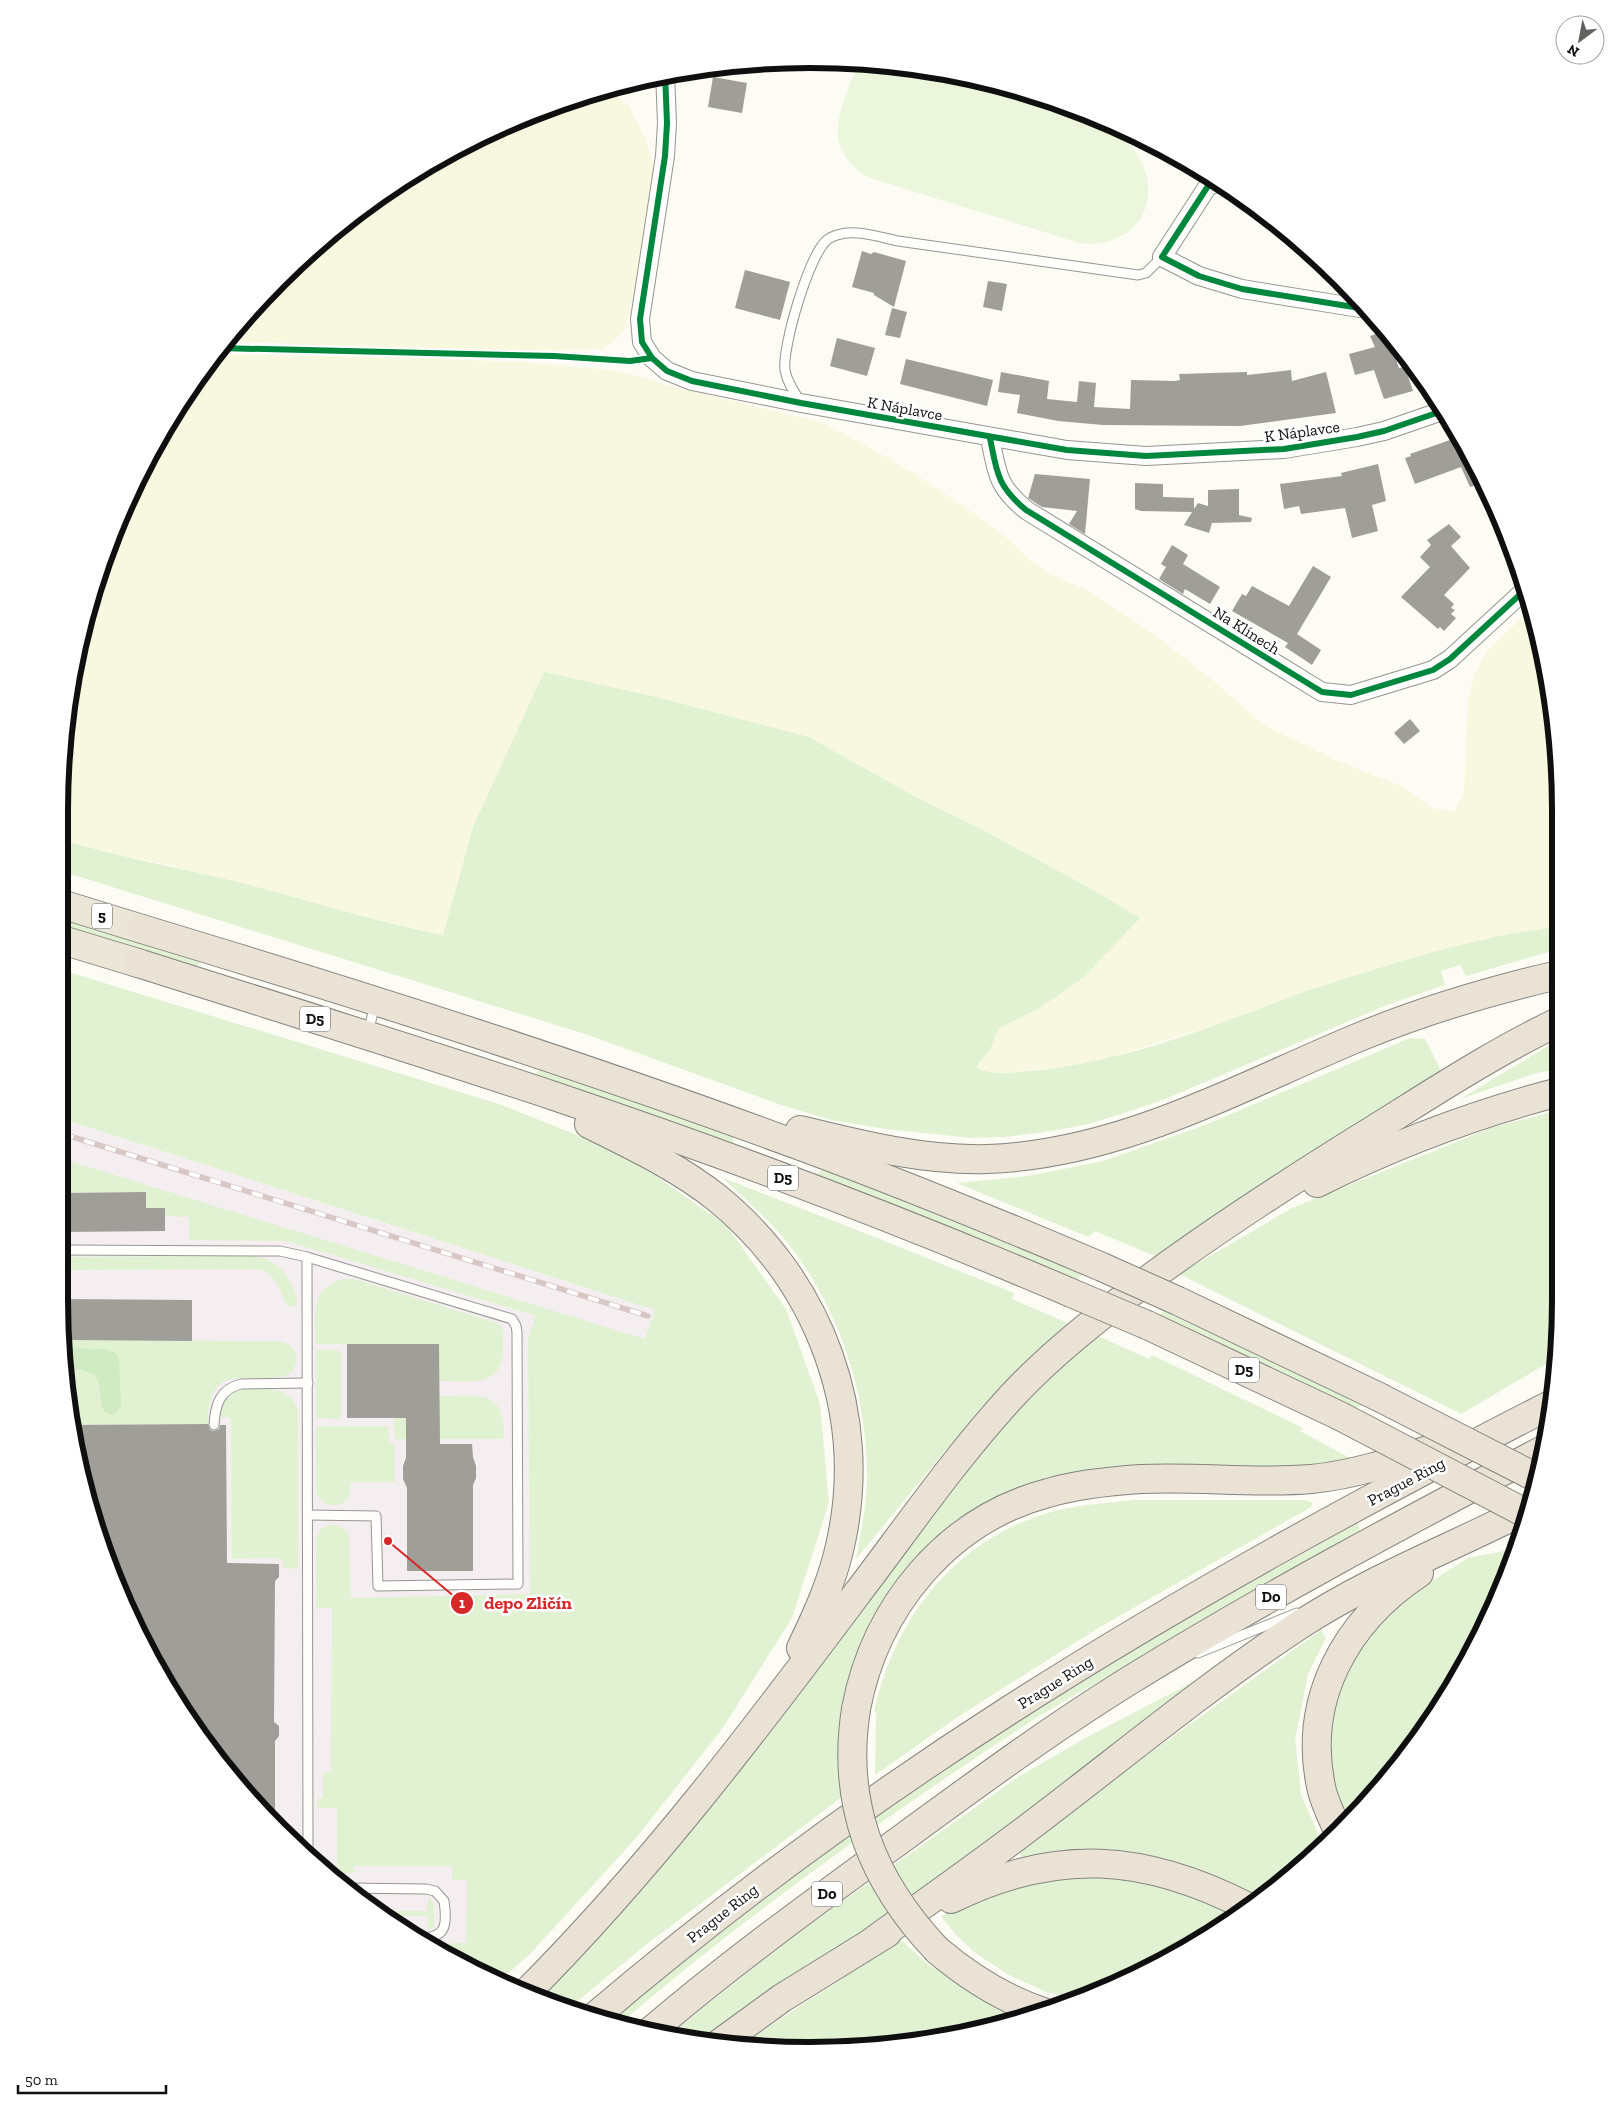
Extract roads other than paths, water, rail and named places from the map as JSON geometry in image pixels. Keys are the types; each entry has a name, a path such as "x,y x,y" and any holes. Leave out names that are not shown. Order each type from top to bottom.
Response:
{"highway":[{"name":"5","path":"68,906 142,928"},
{"name":"D5","path":"142,928 375,1001 653,1093 894,1181 1102,1266 1178,1301 1379,1397 1531,1475"},
{"name":"5","path":"68,942 138,963"},
{"name":"D5","path":"138,963 492,1076 660,1133 915,1228 1147,1325 1340,1416 1521,1511"},
{"path":"653,1093 825,1136 883,1148 962,1159 1019,1157 1086,1146 1136,1130 1206,1104 1391,1024 1484,993 1552,976"},
{"path":"531,1988 636,1876 693,1809 918,1512 999,1411 1042,1367 1076,1336 1167,1266 1271,1192 1495,1056 1552,1025"},
{"path":"492,1076 639,1148 716,1197 751,1229 792,1278 812,1313 827,1350 842,1398 848,1449 848,1497 840,1546 827,1592 797,1656 734,1754"},
{"path":"1167,1266 1283,1200 1383,1152 1461,1122 1552,1094"},
{"name":"Prague Ring","path":"601,2012 696,1933 788,1862 912,1774 1009,1710 1230,1577 1544,1408"},
{"path":"1033,2008 1010,1999 979,1982 937,1950 898,1904 883,1879 868,1844 856,1801 852,1770 856,1709 871,1653 887,1620 906,1590 927,1565 953,1541 975,1525 1007,1508 1047,1493 1069,1488 1144,1479 1287,1481 1334,1476 1364,1470 1514,1423"},
{"name":"D0","path":"658,2026 749,1953 874,1859 1008,1762 1124,1684 1307,1576 1536,1454"},
{"path":"1453,1474 1518,1522"},
{"path":"872,1942 1019,1835 1298,1626 1370,1583 1521,1512"},
{"path":"1336,1824 1323,1792 1317,1742 1322,1700 1338,1660 1364,1620 1387,1598 1415,1576 1492,1527"},
{"path":"728,2038 782,1998 872,1942 949,1900 985,1883 1028,1870 1055,1866 1110,1864 1165,1872 1204,1887 1241,1904"}],"street":[{"name":"K Náplavce","path":"665,82 667,123 665,156 640,319 642,342 652,358 667,371 692,381 990,438 1067,450 1146,456 1284,450 1384,431 1437,413"},
{"path":"1208,184 1162,258 1199,276 1242,289 1356,307"},
{"name":"Na Klínech","path":"990,438 998,479 1011,497 1026,510 1322,692 1351,695 1433,670 1450,659 1520,595"}],"lane":[{"path":"801,403 785,371 786,346 801,294 819,251 827,240 837,235 850,232 862,233 898,241 1138,275 1146,273 1162,258"},
{"path":"367,1036 375,1001"},
{"path":"68,1250 280,1251 307,1257 512,1319 516,1326 518,1584 378,1586 376,1516 309,1515"},
{"path":"307,1257 309,1515 308,1847"},
{"path":"214,1425 214,1413 219,1399 222,1394 234,1386 241,1384 308,1383"},
{"path":"1124,1684 1370,1583"},
{"path":"357,1888 426,1889 439,1894 444,1904 444,1922 442,1930 431,1938"}],"railway":[{"path":"68,1136 648,1316"}],"place":[{"name":"depo Zličín","path":"388,1541"}]}
